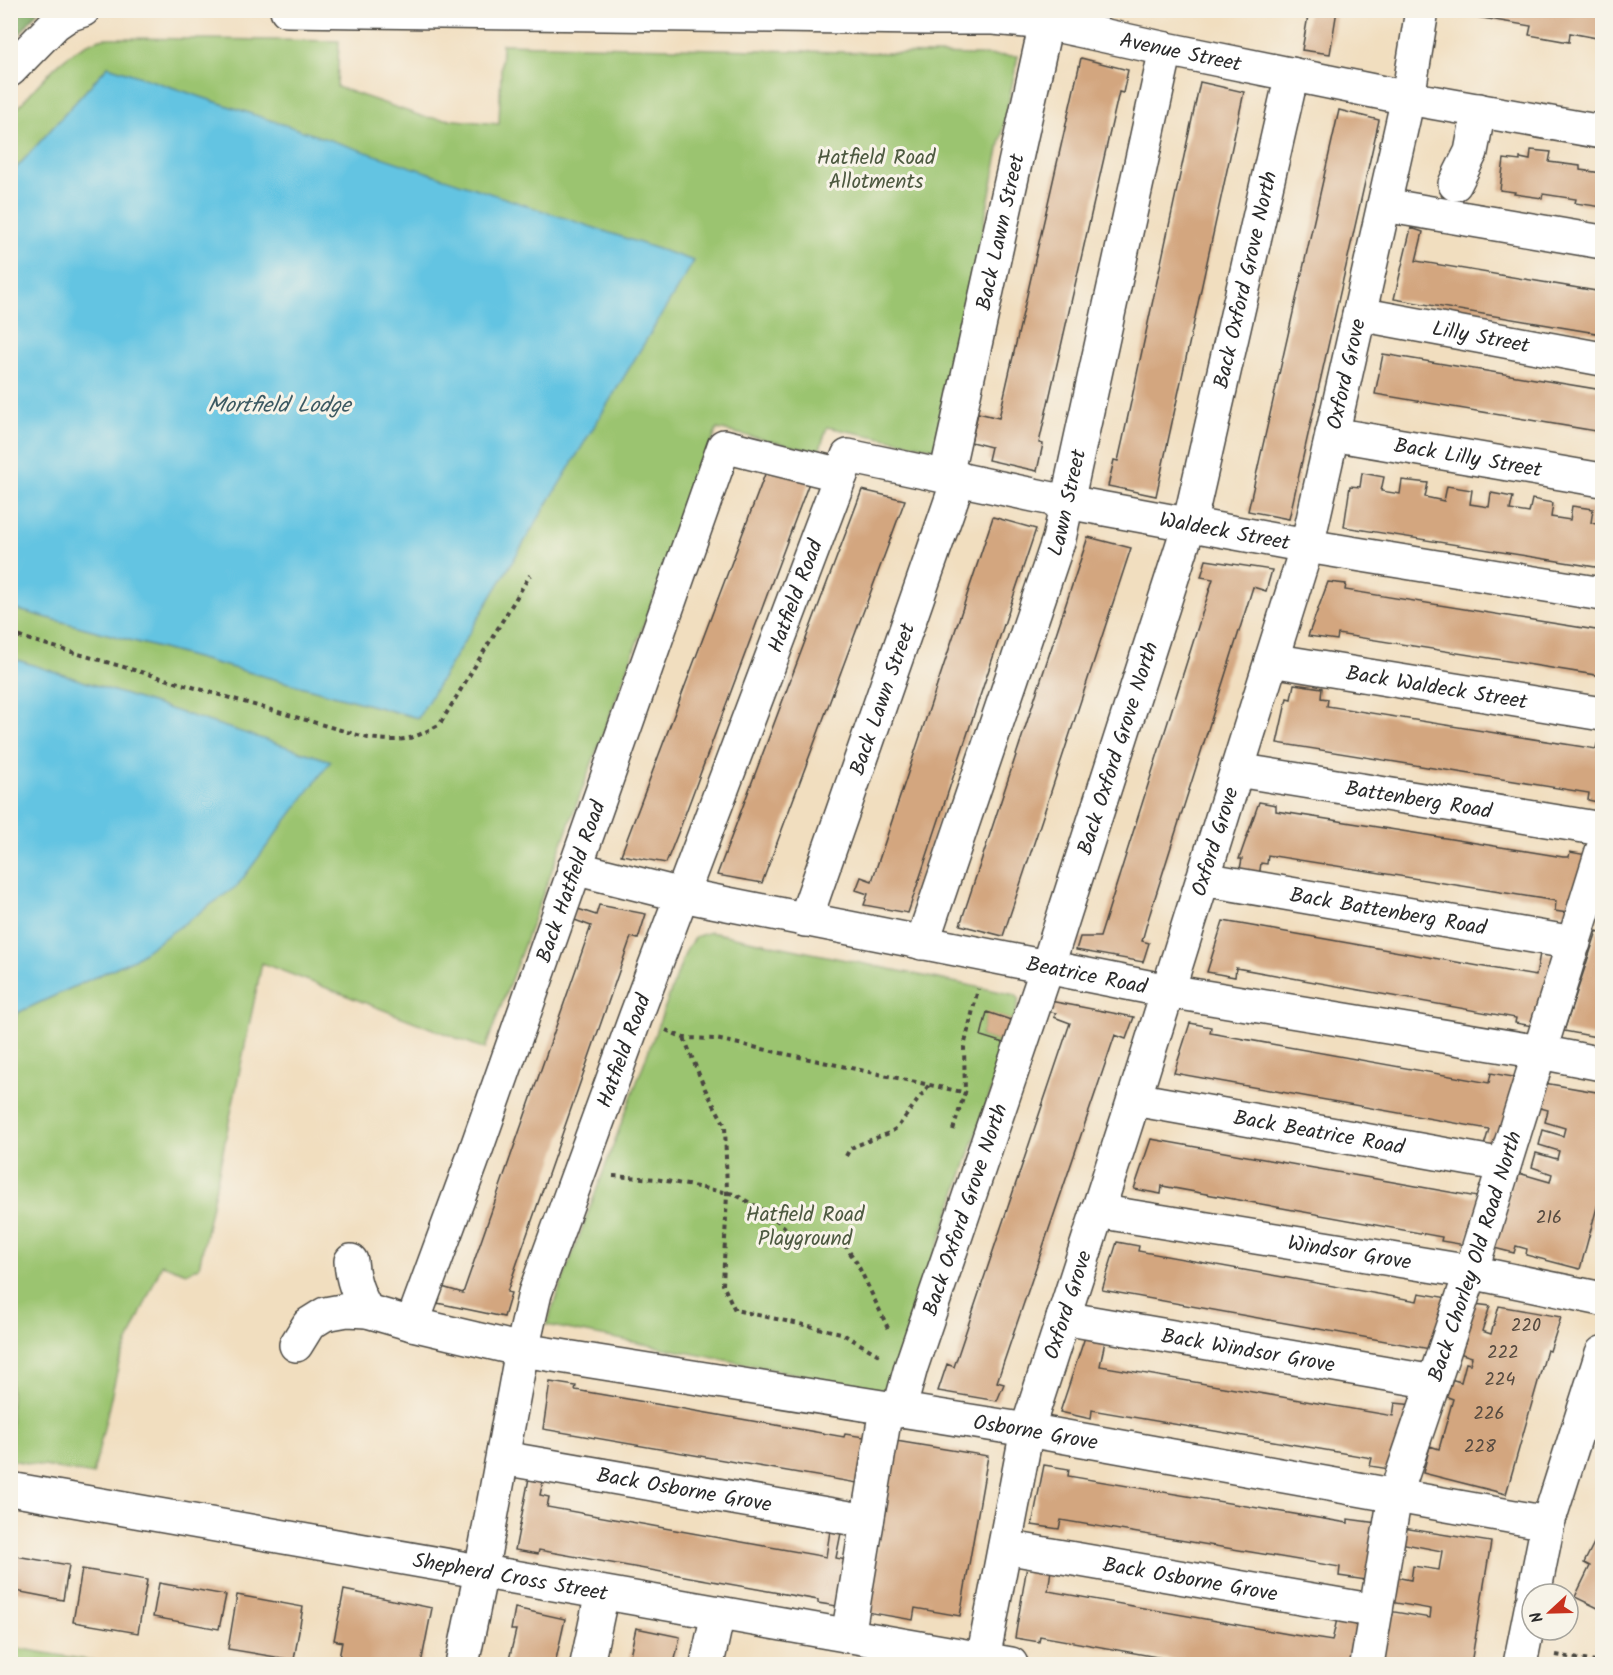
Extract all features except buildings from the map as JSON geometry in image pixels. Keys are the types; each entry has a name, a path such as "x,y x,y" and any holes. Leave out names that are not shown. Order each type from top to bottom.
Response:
{"street":[{"path":"10,70 55,24 68,15 83,10"},
{"name":"Avenue Street","path":"287,10 926,14 993,18 1046,23 1166,50 1408,98 1602,132"},
{"name":"Oxford Grove","path":"992,1663 1005,1547 1027,1430 1134,1099 1307,546 1408,98 1422,10"},
{"name":"Back Lawn Street","path":"804,920 952,477 1046,23"},
{"name":"Lawn Street","path":"922,943 1059,538 1166,50"},
{"name":"Back Oxford Grove North","path":"848,1636 867,1521 893,1410 911,1366 1047,968 1189,525 1292,74"},
{"path":"1455,184 1470,152 1479,110"},
{"path":"1384,205 1602,242"},
{"name":"Lilly Street","path":"1359,314 1602,359"},
{"name":"Back Lilly Street","path":"1332,434 1602,480"},
{"name":"Back Hatfield Road","path":"412,1324 472,1161 724,446 844,465"},
{"name":"Waldeck Street","path":"844,465 952,477 1189,525 1602,594"},
{"name":"Hatfield Road","path":"462,1665 535,1293 636,1016 844,465"},
{"name":"Back Waldeck Street","path":"1271,660 1602,714"},
{"name":"Battenberg Road","path":"1237,770 1602,829"},
{"name":"Back Chorley Old Road North","path":"1367,1665 1395,1496 1471,1272 1602,851"},
{"name":"Beatrice Road","path":"574,868 682,895 1047,968 1168,991 1602,1064"},
{"name":"Back Battenberg Road","path":"1203,879 1574,943"},
{"name":"Back Beatrice Road","path":"1134,1099 1504,1166"},
{"name":"Windsor Grove","path":"1097,1211 1471,1272 1602,1299"},
{"path":"351,1261 356,1292 367,1311"},
{"path":"296,1345 309,1324 325,1314 347,1310 367,1311 522,1350"},
{"name":"Back Windsor Grove","path":"1063,1318 1434,1382"},
{"name":"Osborne Grove","path":"522,1350 1027,1430 1548,1523"},
{"path":"1536,1582 1548,1523 1593,1411 1602,1353"},
{"name":"Back Osborne Grove","path":"503,1458 867,1521"},
{"name":"Shepherd Cross Street","path":"10,1489 992,1663"},
{"name":"Back Osborne Grove","path":"1005,1547 1376,1611"},
{"path":"587,1665 602,1593"},
{"path":"708,1665 718,1613"},
{"path":"1522,1657 1525,1642"}],"path":[{"path":"10,634 368,738 396,741 421,735 440,724 530,575"},
{"path":"965,1092 964,1047 987,956"},
{"path":"636,1016 684,1038 716,1040 965,1092 1002,1102"},
{"path":"684,1038 705,1089 725,1125 727,1193 723,1285 735,1310 841,1333 888,1361 911,1366"},
{"path":"846,1156 855,1146 897,1128 930,1085"},
{"path":"578,1174 656,1179 734,1194 770,1214 795,1237 804,1241 831,1237 840,1239 857,1263 889,1332"},
{"path":"1522,1657 1585,1659 1602,1663"}],"green space":[{"path":"10,11 38,11 11,45"},
{"name":"Hatfield Road Allotments","path":"100,39 339,41 337,87 424,117 499,124 502,44 1018,56 938,449 827,427 819,452 717,429 485,1049 262,963 199,1267 186,1273 162,1264 119,1363 93,1475 11,1460 10,1032 17,1013 134,959 330,761 11,658 11,608 418,718 108,66 11,174 11,115 62,61 87,44"},
{"name":"Hatfield Road Playground","path":"710,932 1016,995 1019,999 1014,1021 987,1013 981,1036 1007,1044 888,1392 546,1325 687,948 695,937"},
{"path":"11,1647 110,1664 11,1664"}],"water":[{"name":"Mortfield Lodge","path":"108,66 694,261 418,718 11,608 11,174"},
{"path":"11,658 331,761 237,886 134,959 17,1013 11,1032"}]}
